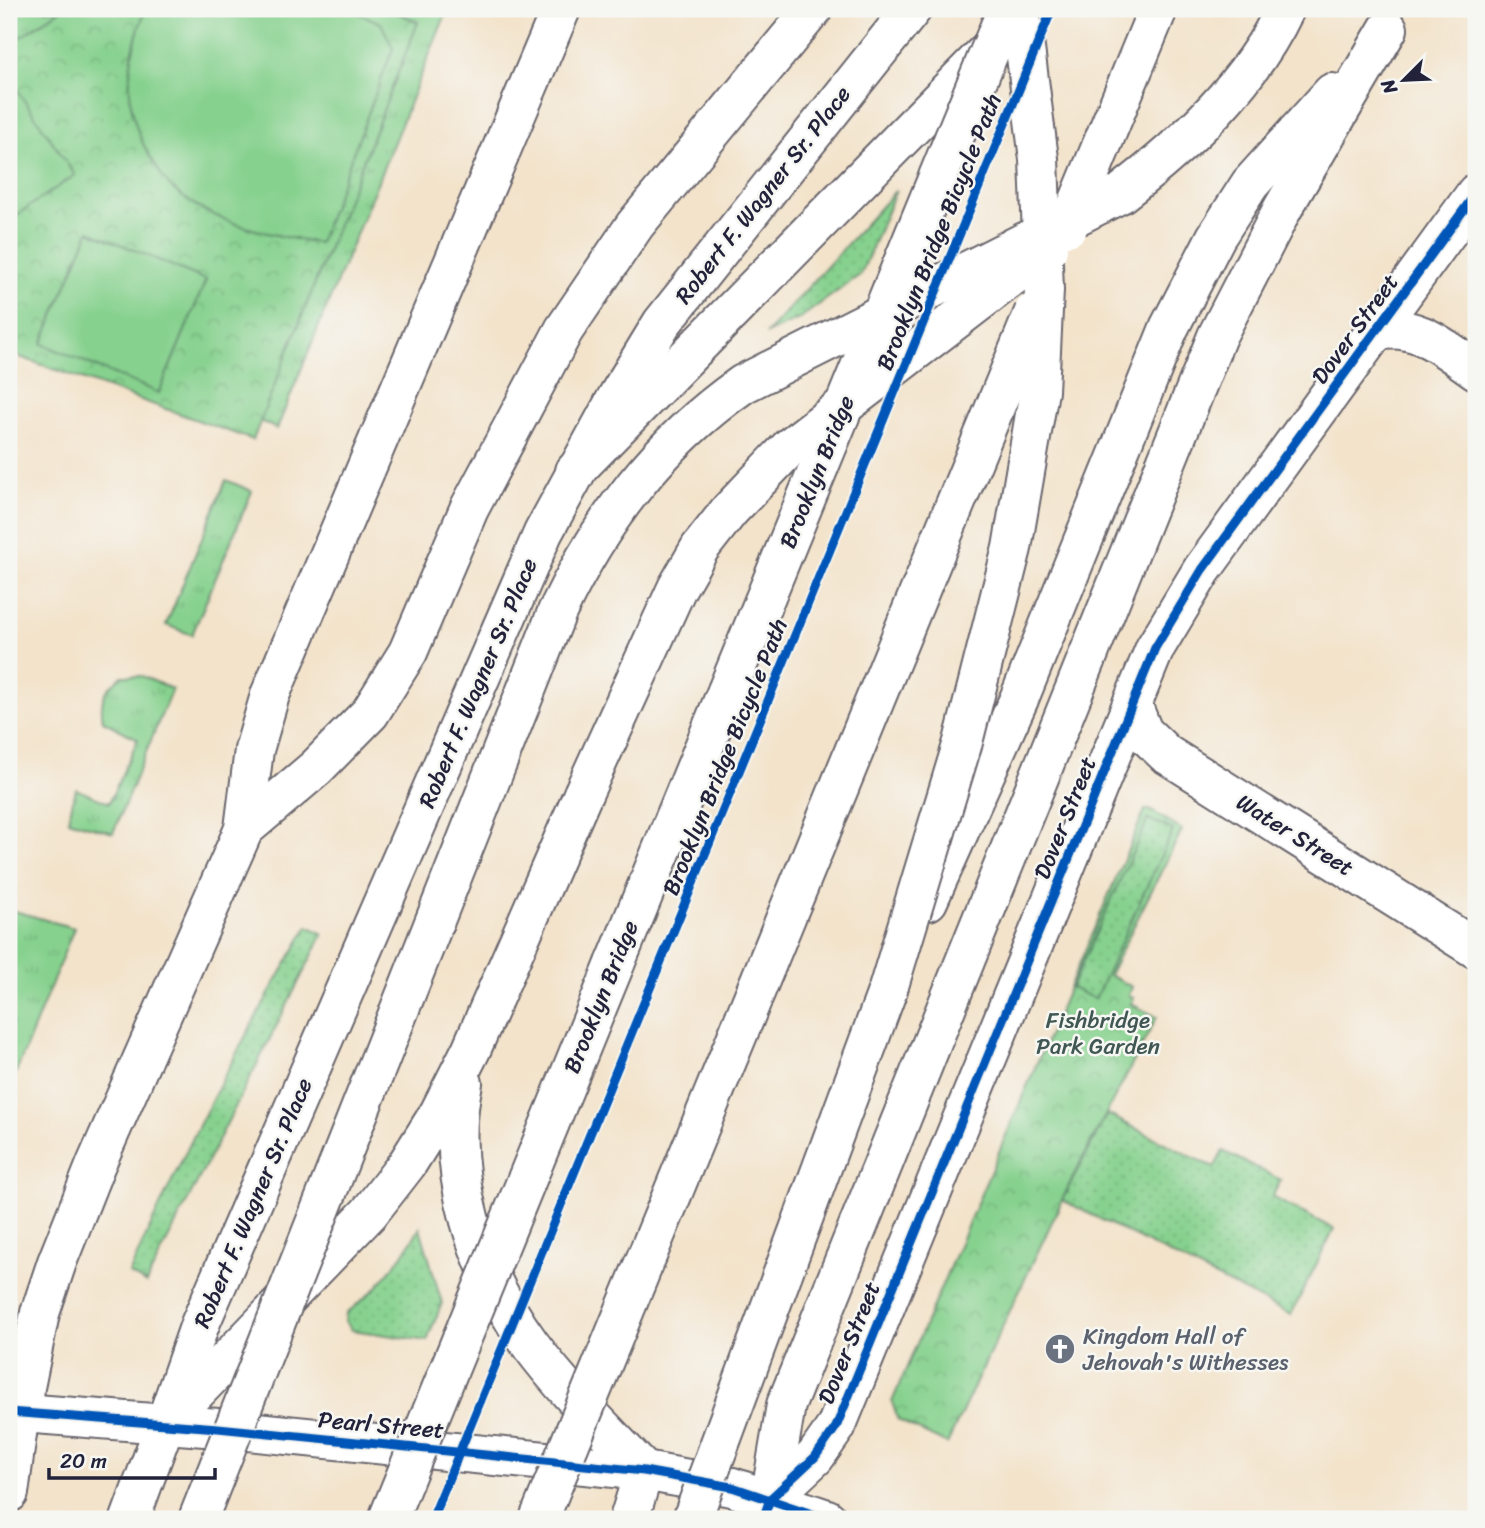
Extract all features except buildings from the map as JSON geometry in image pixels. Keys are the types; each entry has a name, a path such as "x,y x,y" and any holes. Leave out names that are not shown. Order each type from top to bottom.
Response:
{"main road":[{"path":"9,1493 14,1412 40,1313 57,1262 96,1164 244,829 254,750 270,695 561,9"},
{"path":"244,829 316,768 370,713 408,652 469,509 564,330 602,272 679,169 813,9"},
{"name":"Robert F. Wagner Sr. Place","path":"130,1519 200,1324 543,533 575,471 662,323 912,9"},
{"name":"Brooklyn Bridge","path":"388,1519 1007,9"},
{"path":"692,1519 888,989 986,658 1012,548 1032,444 1042,337 1044,244 1035,113 1020,9"},
{"path":"575,471 964,74 1033,9"},
{"path":"539,1519 1158,9"},
{"path":"164,1424 328,1259 369,1213 407,1164 439,1113 471,1051 583,794 677,588 700,548 758,478 825,418 1120,194 1194,132 1255,57 1285,9"},
{"path":"888,989 1019,699 1164,341 1191,284 1216,237 1250,184 1398,19"},
{"path":"766,1509 786,1405 1217,336 1283,208 1398,19"},
{"name":"Dover Street","path":"766,1509 815,1457 836,1427 1155,648 1202,570 1476,193"},
{"path":"198,1519 557,612 576,573 616,506 642,472 677,438 710,407 743,384 1120,194"},
{"path":"1378,331 1393,328 1420,333 1476,370"},
{"name":"Water Street","path":"1132,704 1143,732 1166,754 1476,949"},
{"path":"471,1051 457,1121 457,1157 481,1251 498,1289 530,1343 644,1471 629,1519"},
{"name":"Pearl Street","path":"14,1412 644,1471 732,1487 766,1509 827,1519"}],"green space":[{"path":"21,9 62,9 9,45 9,17"},
{"path":"62,9 389,9 418,22 253,440 20,357 9,349 9,45"},
{"path":"146,9 349,9 381,23 393,48 319,243 241,226 204,210 165,180 145,147 132,109 131,69"},
{"path":"389,9 448,9 277,429 260,421 418,22"},
{"path":"9,78 75,175 9,220"},
{"path":"896,190 861,274 799,319 766,334"},
{"path":"89,231 206,280 159,393 42,344"},
{"path":"226,480 252,491 192,635 166,625"},
{"path":"122,676 142,676 172,689 113,833 68,820 76,789 109,803 138,739 103,721 104,695"},
{"name":"Fishbridge Park Garden","path":"1145,810 1150,810 1182,830 1109,975 1132,987 1129,995 1134,998 1131,1004 1157,1017 1074,1175 947,1444 898,1420 892,1402"},
{"path":"1148,819 1173,830 1095,999 1071,988"},
{"path":"9,887 15,889 11,910 74,928 9,1090"},
{"path":"308,926 323,934 146,1283 129,1274 149,1229 236,1054"},
{"path":"1107,1114 1214,1168 1223,1151 1281,1180 1272,1197 1334,1229 1291,1315 1062,1200"},
{"path":"420,1228 442,1303 427,1341 352,1330 345,1321 346,1314 376,1288"}],"cycle path":[{"name":"Brooklyn Bridge Bicycle Path","path":"432,1519 1052,9"},
{"path":"763,1519 770,1499 815,1457 836,1427 1155,648 1202,570 1476,193"},
{"path":"9,1412 218,1428 644,1471 732,1487 827,1519"}],"place":[{"name":"Kingdom Hall of Jehovah's Withesses","path":"1060,1349"}]}
